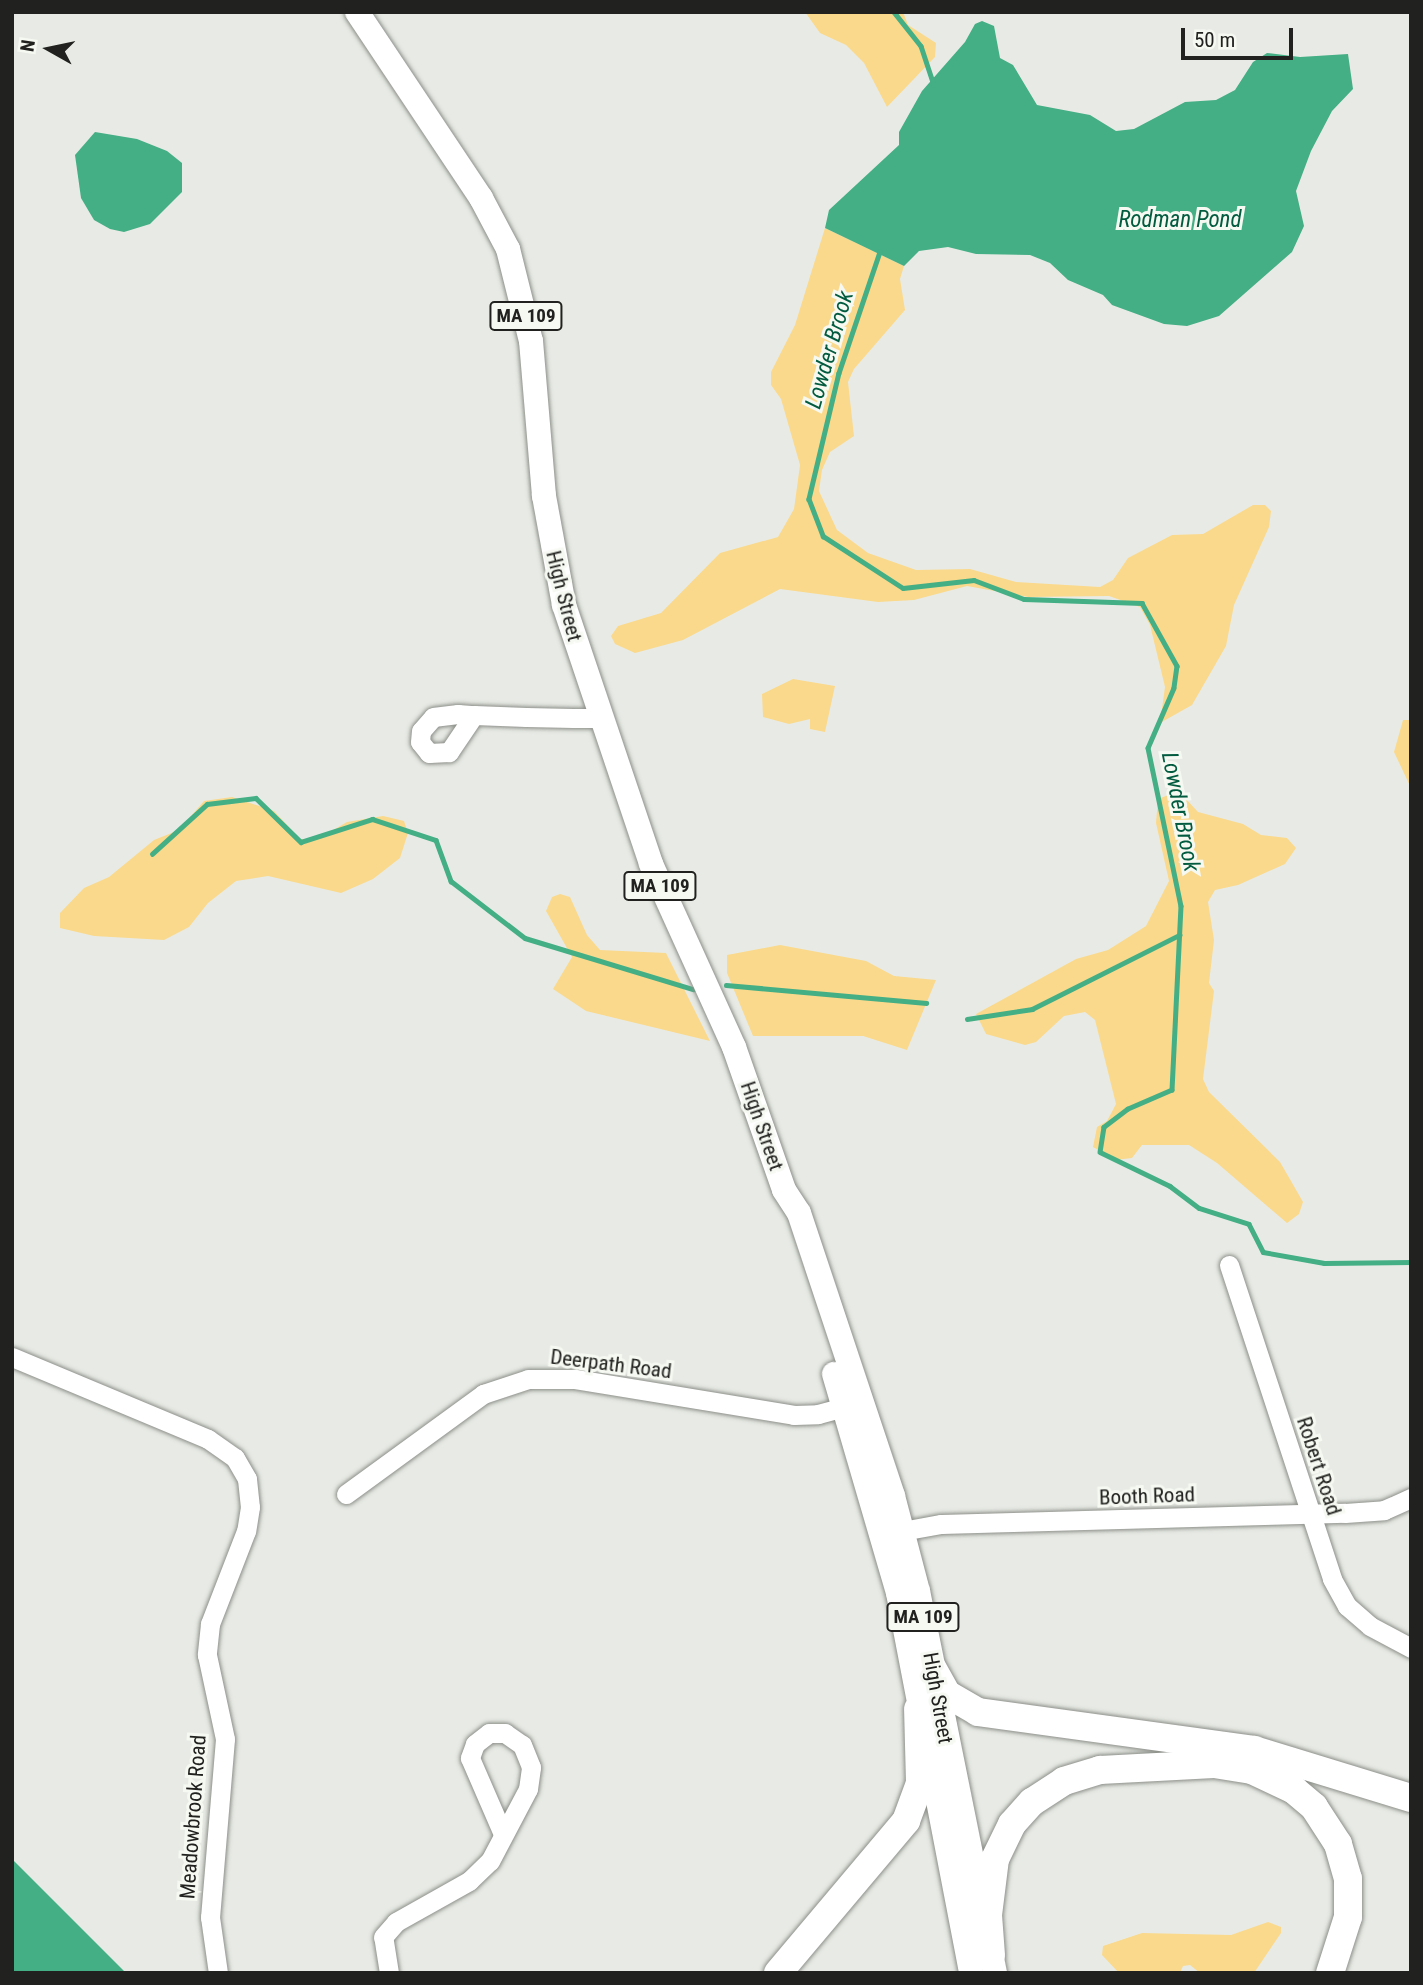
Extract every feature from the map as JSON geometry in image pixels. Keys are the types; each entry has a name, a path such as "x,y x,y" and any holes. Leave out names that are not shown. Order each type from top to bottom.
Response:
{"highway":[{"path":"933,1669 947,1694 978,1712 1254,1751 1411,1798"},
{"path":"778,1973 906,1821 920,1783 918,1709"},
{"path":"985,1967 995,1859 1012,1824 1032,1802 1064,1782 1100,1770 1214,1764 1252,1770 1294,1790 1314,1807 1338,1844 1348,1879 1348,1917 1329,1973"}],"main road":[{"name":"High Street","path":"357,12 481,198 508,250 531,341 554,567 599,719 651,864 734,1047 784,1190 783,1217 852,1405 893,1532 933,1669 985,1967"},
{"name":"High Street","path":"893,1532 918,1709 985,1967"}],"street":[{"path":"474,715 599,719"},
{"name":"Robert Road","path":"1229,1265 1332,1578 1348,1606 1370,1626 1411,1648"},
{"name":"Meadowbrook Road","path":"12,1357 208,1439 235,1458 247,1479 250,1507 246,1531 210,1624 207,1655 225,1740 210,1917 218,1973"},
{"name":"Deerpath Road","path":"346,1494 483,1394 528,1379 575,1378 794,1415 852,1405"},
{"name":"Booth Road","path":"893,1532 954,1524 1384,1510 1411,1498"},
{"path":"389,1973 383,1937 396,1922 469,1881 490,1861 502,1832 528,1789 531,1767 522,1745 505,1733 489,1733 475,1744 470,1758 502,1832"}],"shaded area":[{"path":"805,12 903,12 908,25 936,43 935,57 887,107 864,63 846,45 820,33"},
{"path":"825,228 904,266 900,279 905,310 854,369 848,382 854,436 830,452 822,470 819,491 837,530 868,553 916,570 970,569 1016,582 1100,587 1113,580 1128,558 1172,535 1203,534 1253,505 1265,505 1271,511 1269,527 1234,605 1226,646 1192,705 1160,723 1165,687 1150,625 1140,607 1109,596 1028,597 967,586 914,600 878,602 780,589 683,640 635,653 615,644 611,636 618,626 661,613 720,553 778,537 794,509 800,465 781,399 771,385 771,372 795,325"},
{"path":"793,679 835,686 825,732 810,729 810,719 789,724 763,717 762,694"},
{"path":"1403,720 1411,720 1411,788 1394,752"},
{"path":"1171,794 1186,799 1198,812 1243,824 1261,835 1287,838 1296,848 1285,864 1238,885 1215,890 1208,902 1214,940 1209,983 1214,991 1203,1079 1209,1092 1280,1162 1303,1202 1299,1214 1287,1223 1217,1163 1189,1145 1142,1145 1132,1158 1115,1160 1093,1147 1097,1127 1107,1121 1116,1104 1095,1020 1085,1012 1064,1016 1036,1042 1025,1045 986,1034 976,1014 1076,959 1108,950 1146,926 1169,881 1156,823 1158,799"},
{"path":"232,797 274,811 300,839 318,839 347,822 383,816 404,821 408,833 400,858 373,879 341,893 268,876 236,881 208,903 189,927 164,940 94,936 60,928 60,913 84,888 109,877 154,840 179,830 204,801"},
{"path":"560,894 570,897 587,935 600,950 666,953 710,1041 586,1011 553,989 572,957 546,911 552,897"},
{"path":"780,945 866,961 894,976 936,980 907,1050 863,1036 753,1036 727,973 727,955"},
{"path":"1268,1922 1281,1927 1281,1933 1254,1973 1200,1973 1190,1965 1183,1966 1180,1973 1119,1973 1102,1955 1103,1946 1142,1933 1231,1935"}],"water":[{"name":"Rodman Pond","path":"982,21 994,26 1000,58 1013,65 1037,105 1090,115 1116,131 1134,129 1185,102 1216,100 1235,90 1253,62 1267,53 1300,57 1348,54 1353,89 1332,111 1311,151 1296,191 1304,226 1292,252 1219,316 1187,326 1164,324 1112,305 1103,295 1068,280 1050,263 1030,255 976,254 948,247 919,251 904,266 825,228 829,210 899,145 899,132 922,91 965,42 975,24"},
{"path":"95,132 137,139 167,151 182,163 182,192 150,224 124,232 110,229 94,220 81,198 75,155"},
{"path":"12,1854 14,1861 126,1973 12,1973"}],"waterway":[{"name":"Lowder Brook","path":"894,12 921,46 934,85"},
{"name":"Lowder Brook","path":"880,252 839,373 809,499 823,536 903,588 974,580 1024,599 1142,603 1177,666 1174,688 1148,748 1181,906 1172,1090 1128,1109 1104,1127 1100,1152 1170,1186 1199,1208 1249,1224 1263,1252 1324,1263 1411,1262"},
{"path":"152,854 207,804 256,798 301,842 372,819 436,840 451,881 525,938 693,989"},
{"path":"967,1019 1032,1009 1179,935"},
{"path":"726,985 926,1003"}]}
